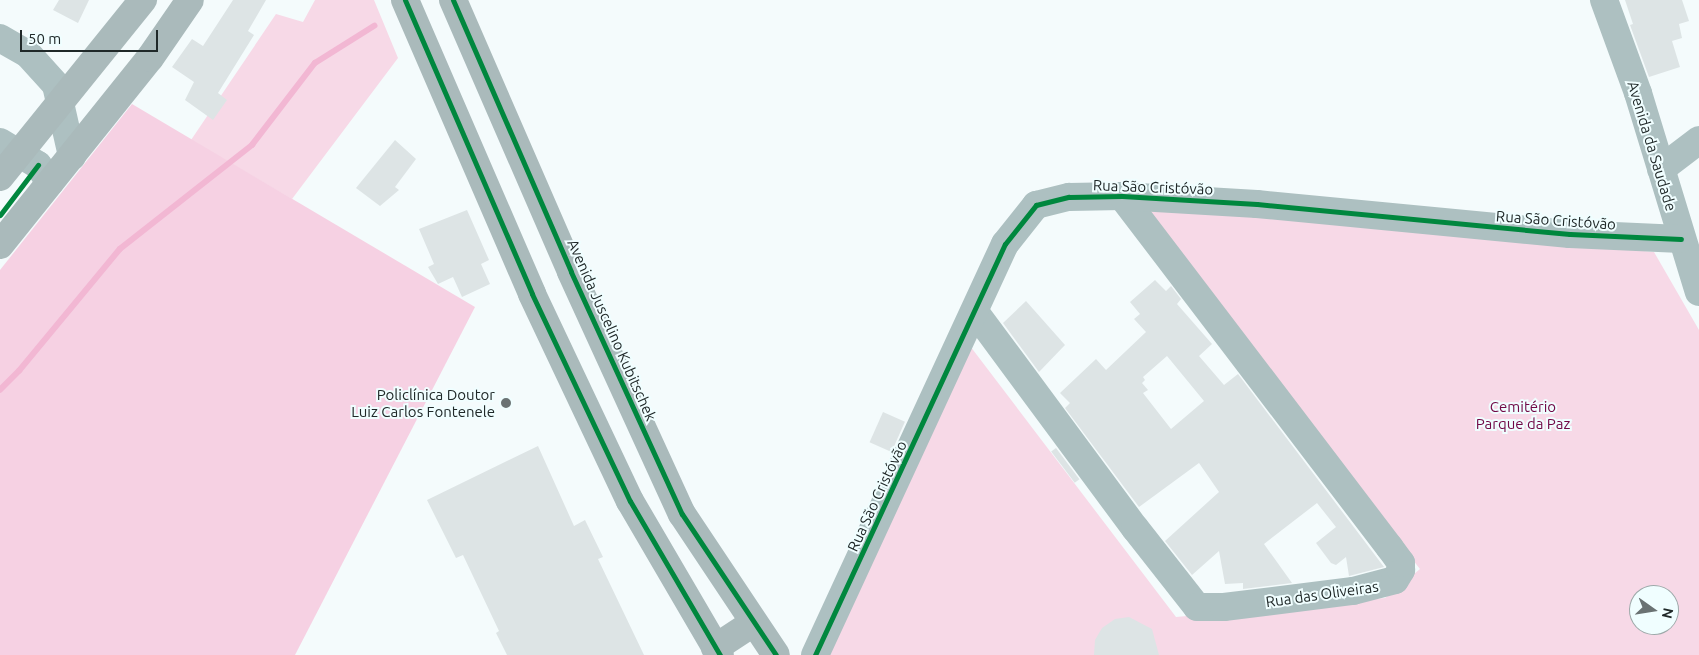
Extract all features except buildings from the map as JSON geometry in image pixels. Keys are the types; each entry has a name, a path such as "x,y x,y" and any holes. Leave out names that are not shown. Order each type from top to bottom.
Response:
{"main road":[{"path":"0,178 10,147 61,102 143,0"},
{"path":"0,245 150,58 190,0"},
{"path":"405,0 532,294 630,501 718,652 753,623"},
{"name":"Avenida Juscelino Kubitschek","path":"453,0 571,272 682,514 776,655"}],"street":[{"name":"Avenida da Saudade","path":"1604,0 1661,169 1681,239 1699,292"},
{"path":"0,38 28,54 49,73 61,102 72,156"},
{"path":"1661,169 1699,140"},
{"path":"10,147 38,166 50,182"},
{"name":"Rua São Cristóvão","path":"815,655 1005,244 1036,205 1069,196 1122,196 1257,204 1570,234 1681,239"},
{"name":"Rua das Oliveiras","path":"975,312 1130,522 1197,607 1224,607 1353,591 1395,580 1401,570 1401,563 1122,196"}],"green space":[{"path":"315,0 374,0 398,58 292,199 191,140 276,14 303,22"},
{"name":"Cemitério Parque da Paz","path":"1149,204 1654,252 1699,330 1699,655 826,655 967,342 1176,617 1385,598 1420,569 1142,217"}],"shaded area":[{"path":"132,104 475,307 295,655 0,655 0,270"}],"waterway":[{"path":"0,390 19,371 120,249 252,145 315,63 374,26"}],"cycle path":[{"path":"405,0 532,294 630,501 720,655"},
{"path":"453,0 571,272 682,514 776,655"},
{"path":"0,215 38,165"},
{"path":"815,655 1005,244 1036,205 1069,197 1122,196 1257,204 1570,234 1681,239"}],"place":[{"name":"Policlínica Doutor Luiz Carlos Fontenele","path":"506,403"}]}
